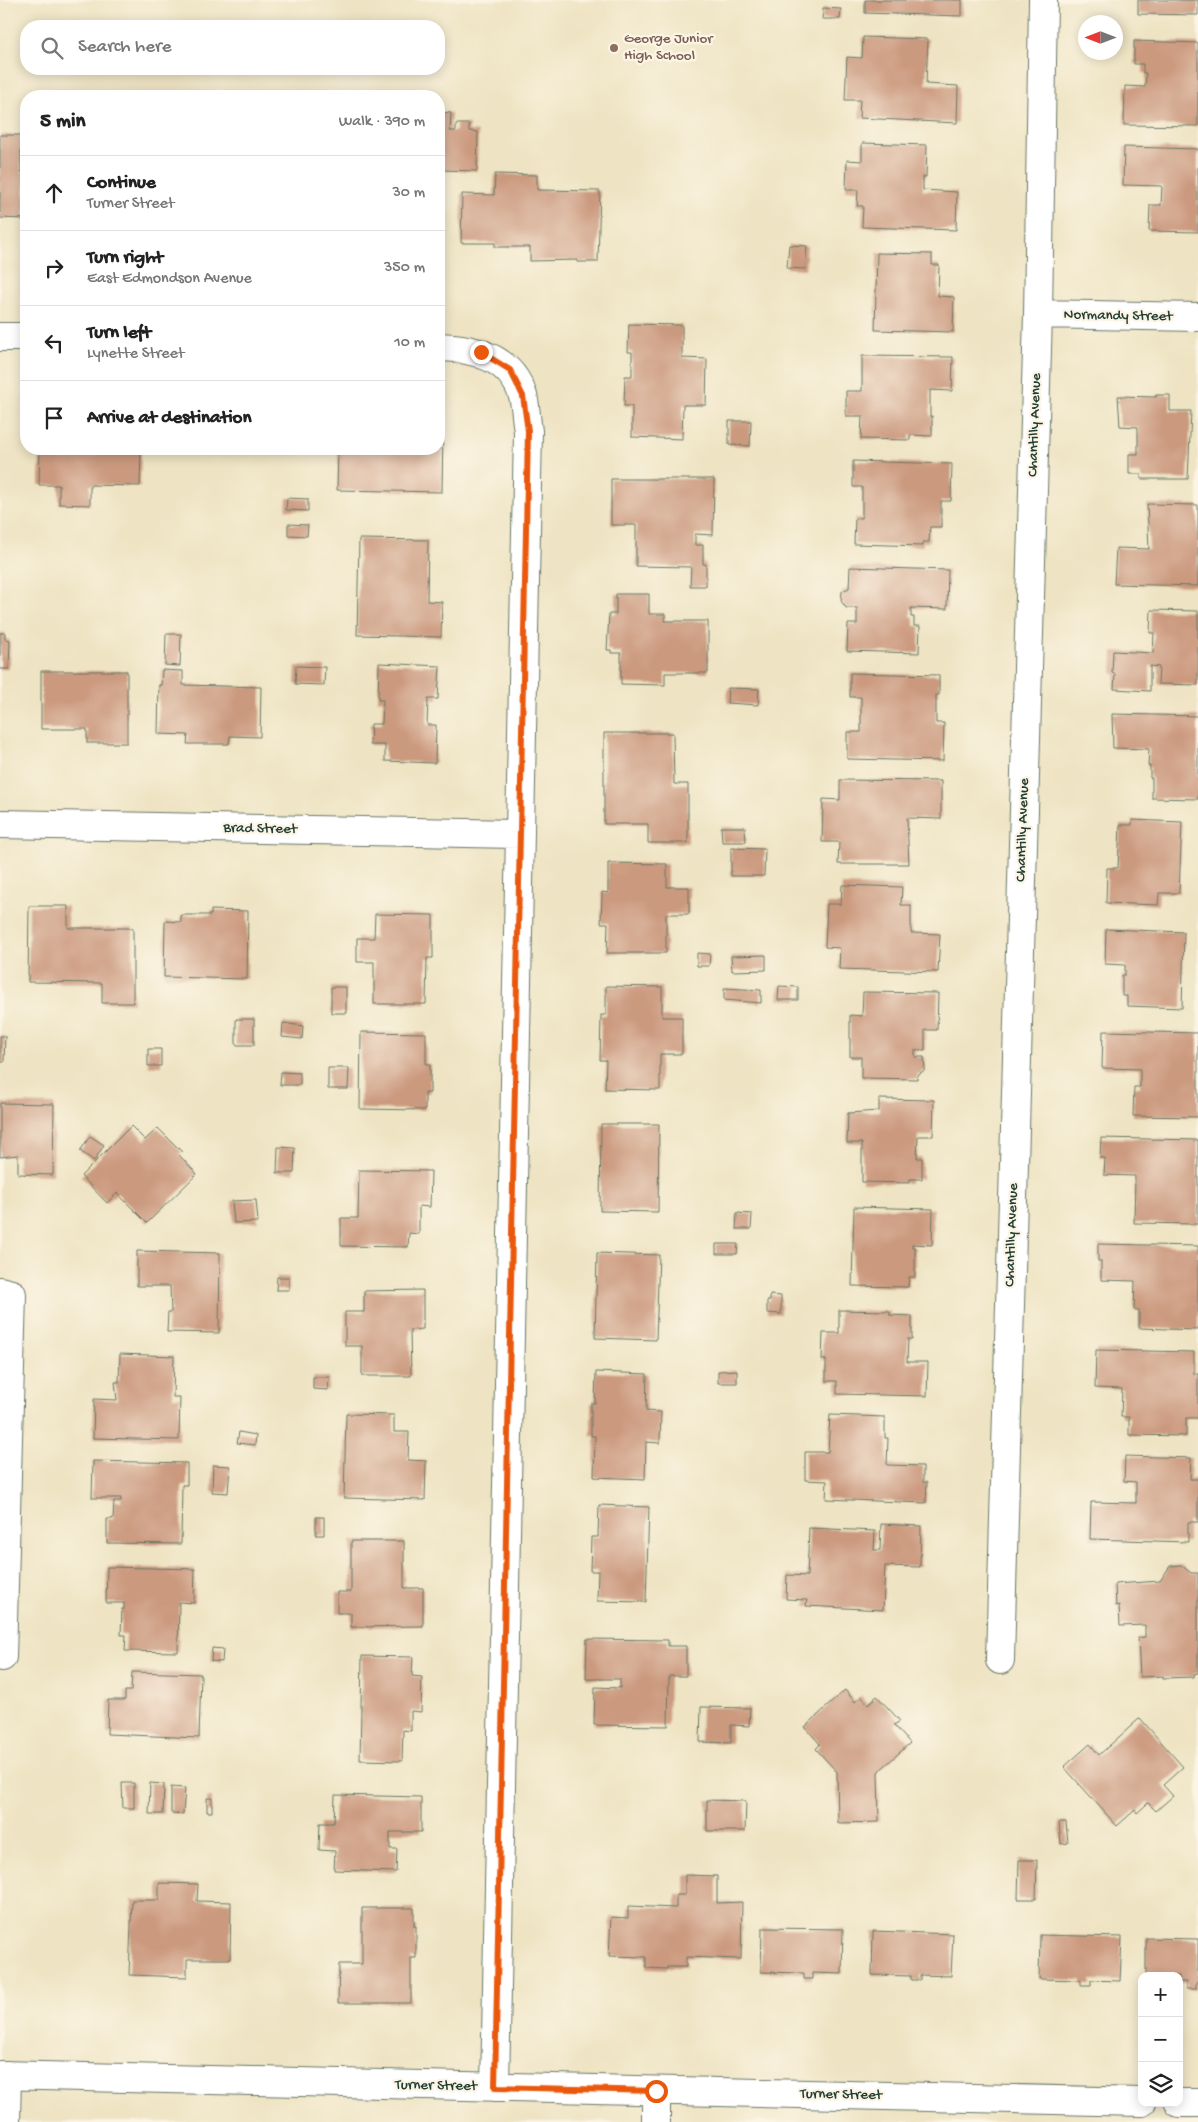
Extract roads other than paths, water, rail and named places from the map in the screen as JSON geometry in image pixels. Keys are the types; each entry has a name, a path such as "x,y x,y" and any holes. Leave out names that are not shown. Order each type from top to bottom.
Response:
{"street":[{"name":"Chantilly Avenue","path":"1000,1660 1038,314 1043,0"},
{"name":"Normandy Street","path":"1038,314 1198,317"},
{"path":"0,337 20,338"},
{"path":"445,348 481,352 510,370 523,396 528,431 495,2087"},
{"name":"Brad Street","path":"0,824 520,834"},
{"path":"0,1290 12,1294 2,1657"},
{"path":"3,2075 6,2122"},
{"name":"Turner Street","path":"3,2075 1138,2102"},
{"path":"656,2091 656,2122"},
{"path":"1183,2103 1198,2103"}],"place":[{"name":"George Junior High School","path":"614,48"}]}
